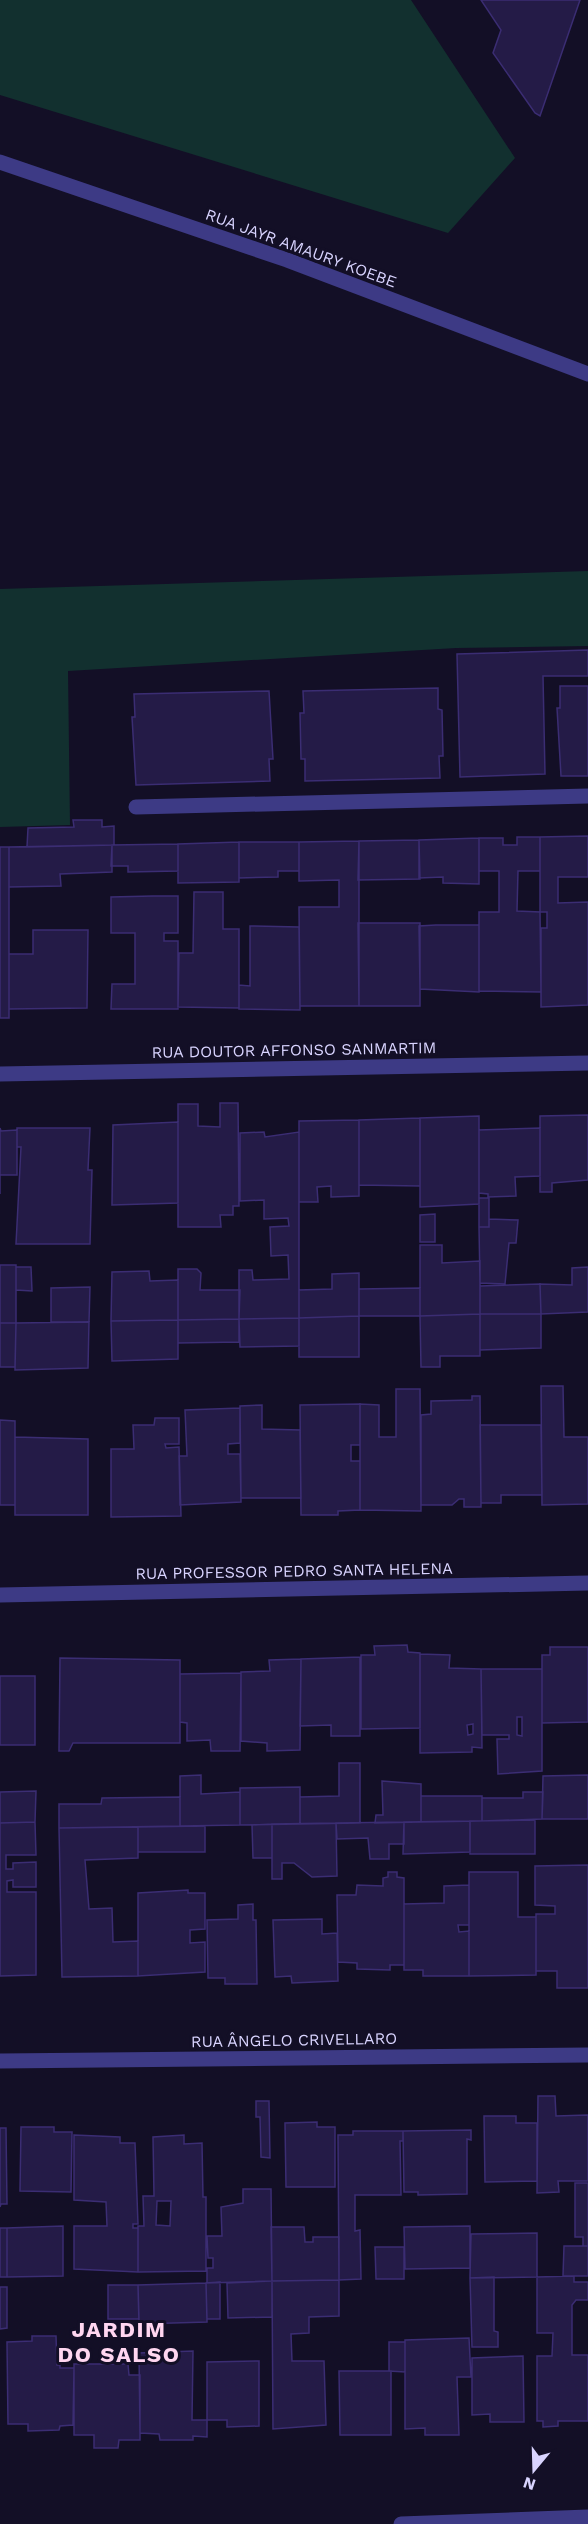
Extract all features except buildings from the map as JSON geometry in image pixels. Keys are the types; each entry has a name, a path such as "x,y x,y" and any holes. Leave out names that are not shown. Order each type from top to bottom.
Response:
{"street":[{"name":"RUA JAYR AMAURY KOEBE","path":"0,162 287,260 588,374"},
{"path":"136,807 588,796"},
{"name":"RUA DOUTOR AFFONSO SANMARTIM","path":"0,1074 588,1063"},
{"name":"RUA PROFESSOR PEDRO SANTA HELENA","path":"0,1595 588,1583"},
{"name":"RUA ÂNGELO CRIVELLARO","path":"0,2061 588,2055"},
{"path":"401,2524 588,2517"}],"green space":[{"path":"0,0 411,0 515,158 448,233 0,95"},
{"path":"588,571 588,646 456,648 68,671 70,825 0,827 0,589"}],"district":[{"name":"JARDIM DO SALSO","path":"119,2342"}]}
